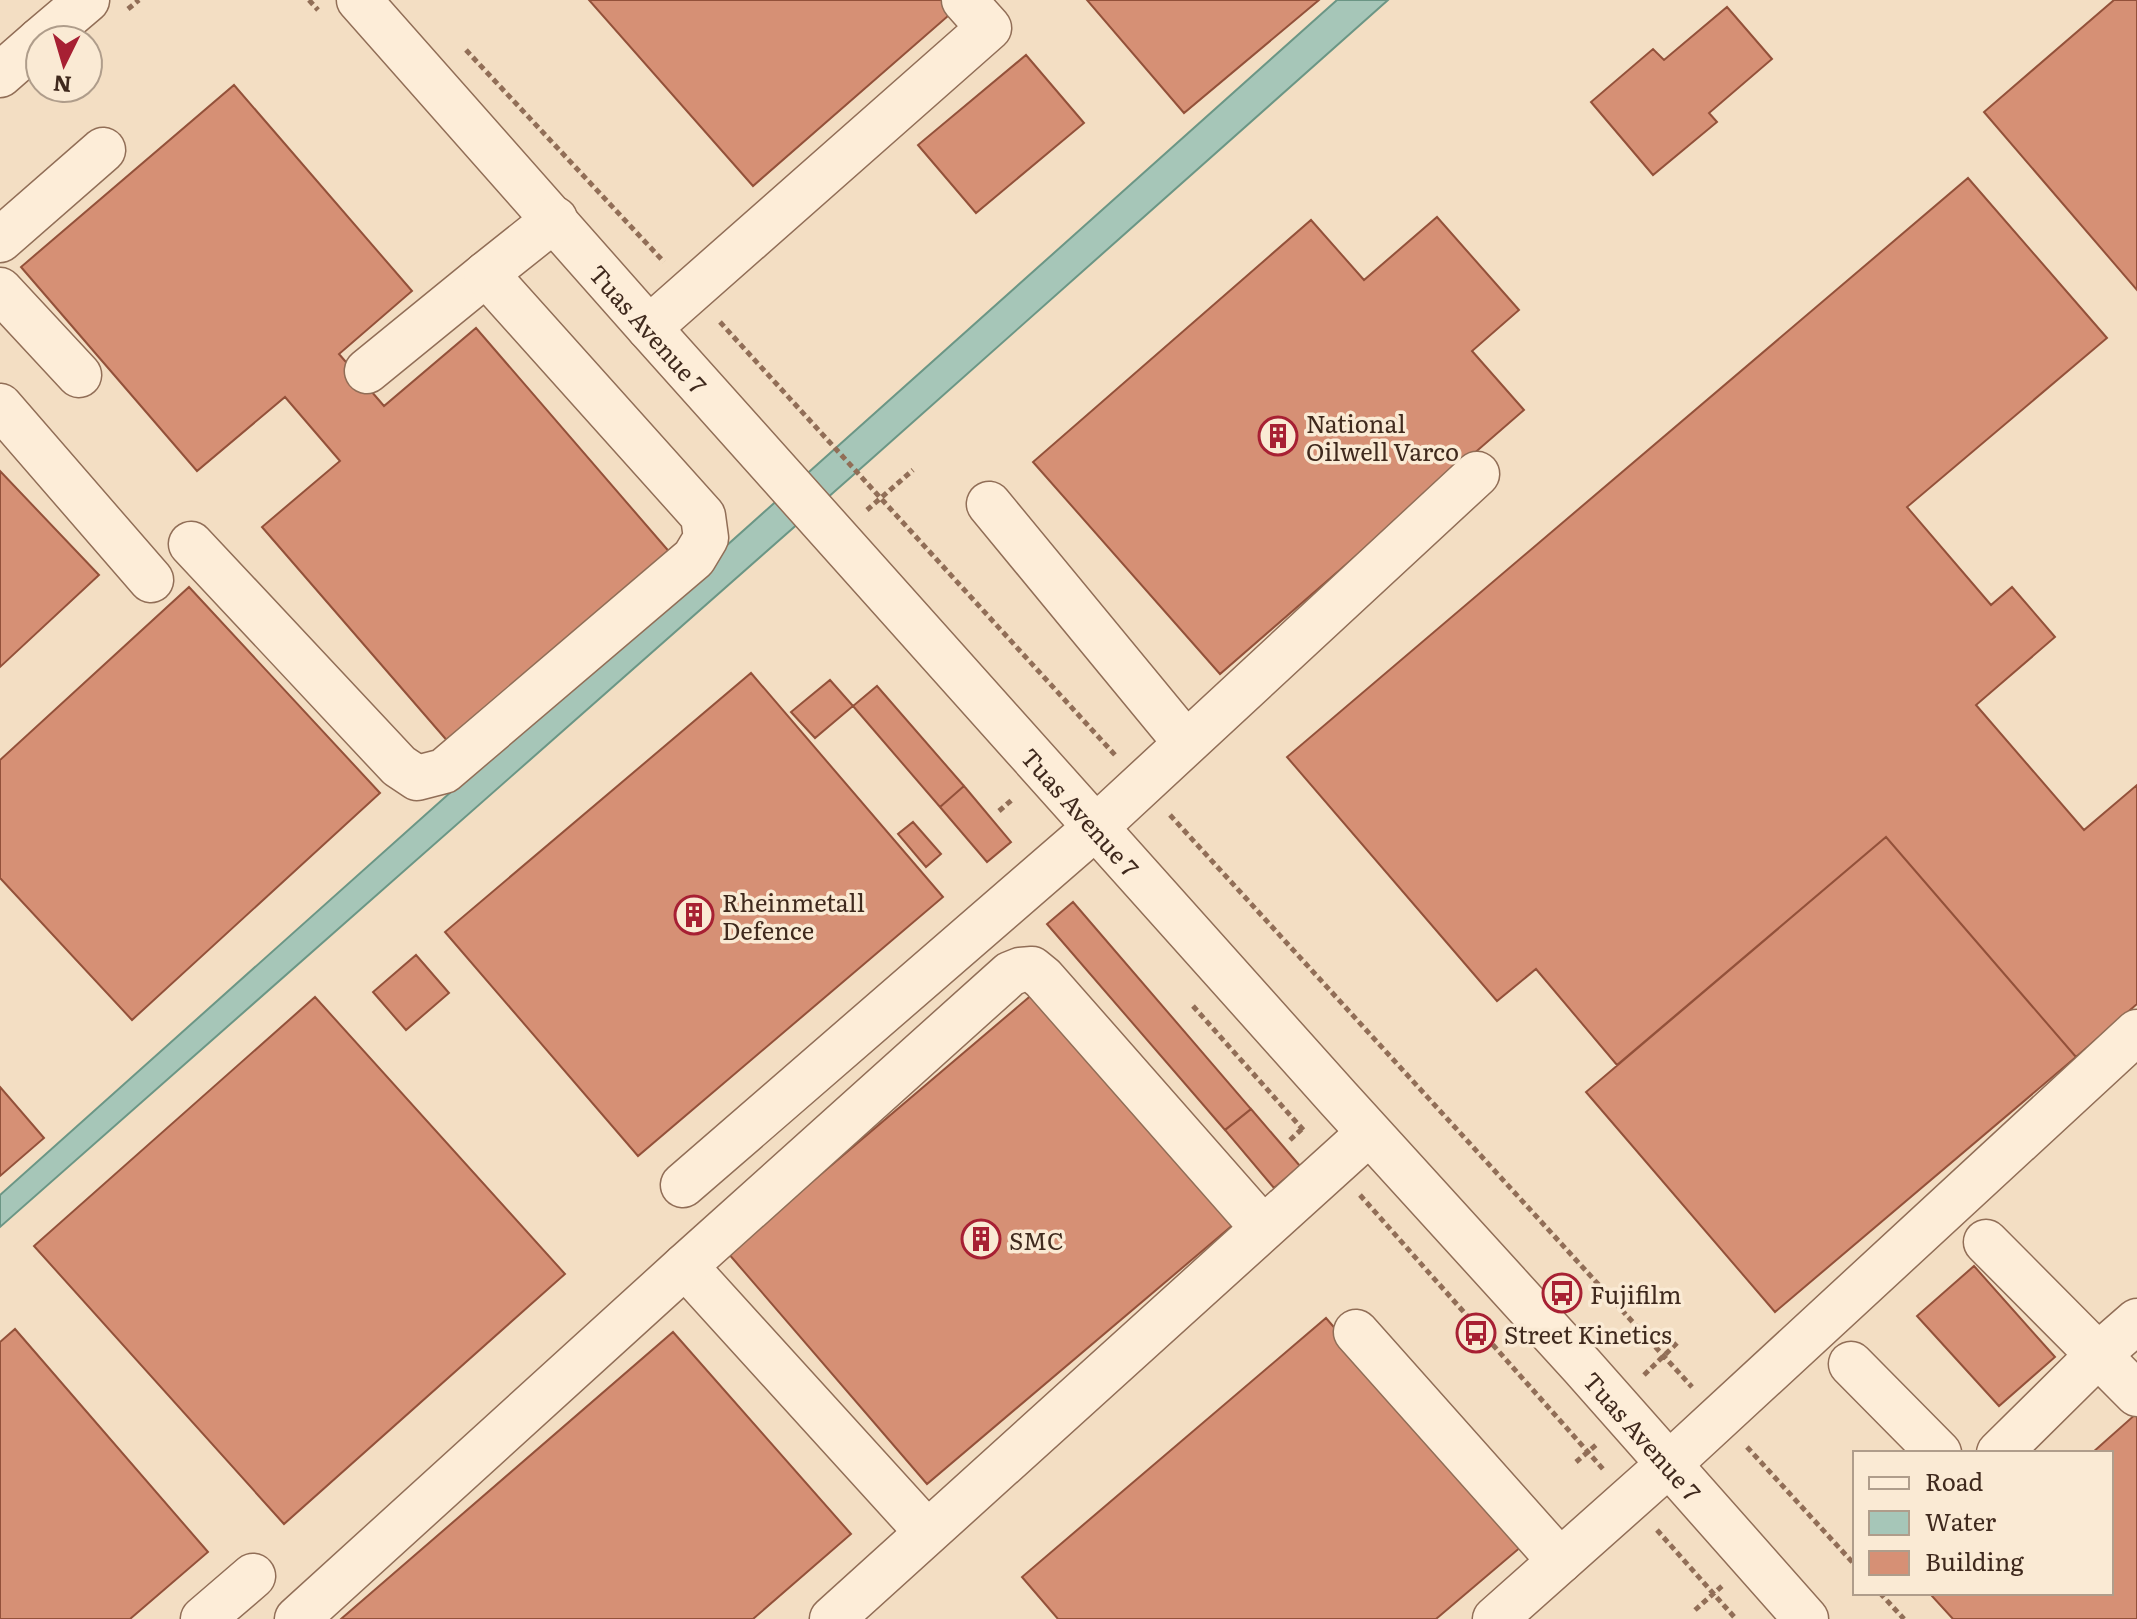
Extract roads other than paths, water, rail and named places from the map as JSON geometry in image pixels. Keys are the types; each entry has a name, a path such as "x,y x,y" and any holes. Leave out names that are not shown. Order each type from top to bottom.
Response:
{"street":[{"path":"59,24 87,0"},
{"name":"Tuas Avenue 7","path":"359,0 1806,1619"},
{"path":"649,328 989,28 964,0"},
{"path":"0,75 24,54"},
{"path":"0,240 103,150"},
{"path":"367,371 555,219"},
{"path":"191,544 399,766 417,778 444,771 694,558 706,538 703,516 486,274"},
{"path":"0,290 79,375"},
{"path":"0,406 151,580"},
{"path":"683,1185 1096,827 1477,474"},
{"path":"989,504 1186,743"},
{"path":"297,1619 1010,974 1032,969 1043,978 1263,1228"},
{"path":"1495,1619 1668,1465 2137,1032"},
{"path":"832,1619 1369,1133"},
{"path":"1986,1242 2137,1394"},
{"path":"685,1266 927,1532"},
{"path":"2001,1451 2137,1321"},
{"path":"1356,1332 1560,1561"},
{"path":"1851,1364 1937,1451"},
{"path":"203,1619 253,1576"}],"water":[{"path":"1337,0 1388,0 0,1227 0,1195"}],"place":[{"name":"National Oilwell Varco","path":"1278,436"},
{"name":"Rheinmetall Defence","path":"694,915"},
{"name":"SMC","path":"981,1239"},
{"name":"Fujifilm","path":"1562,1293"},
{"name":"Street Kinetics","path":"1476,1333"}]}
